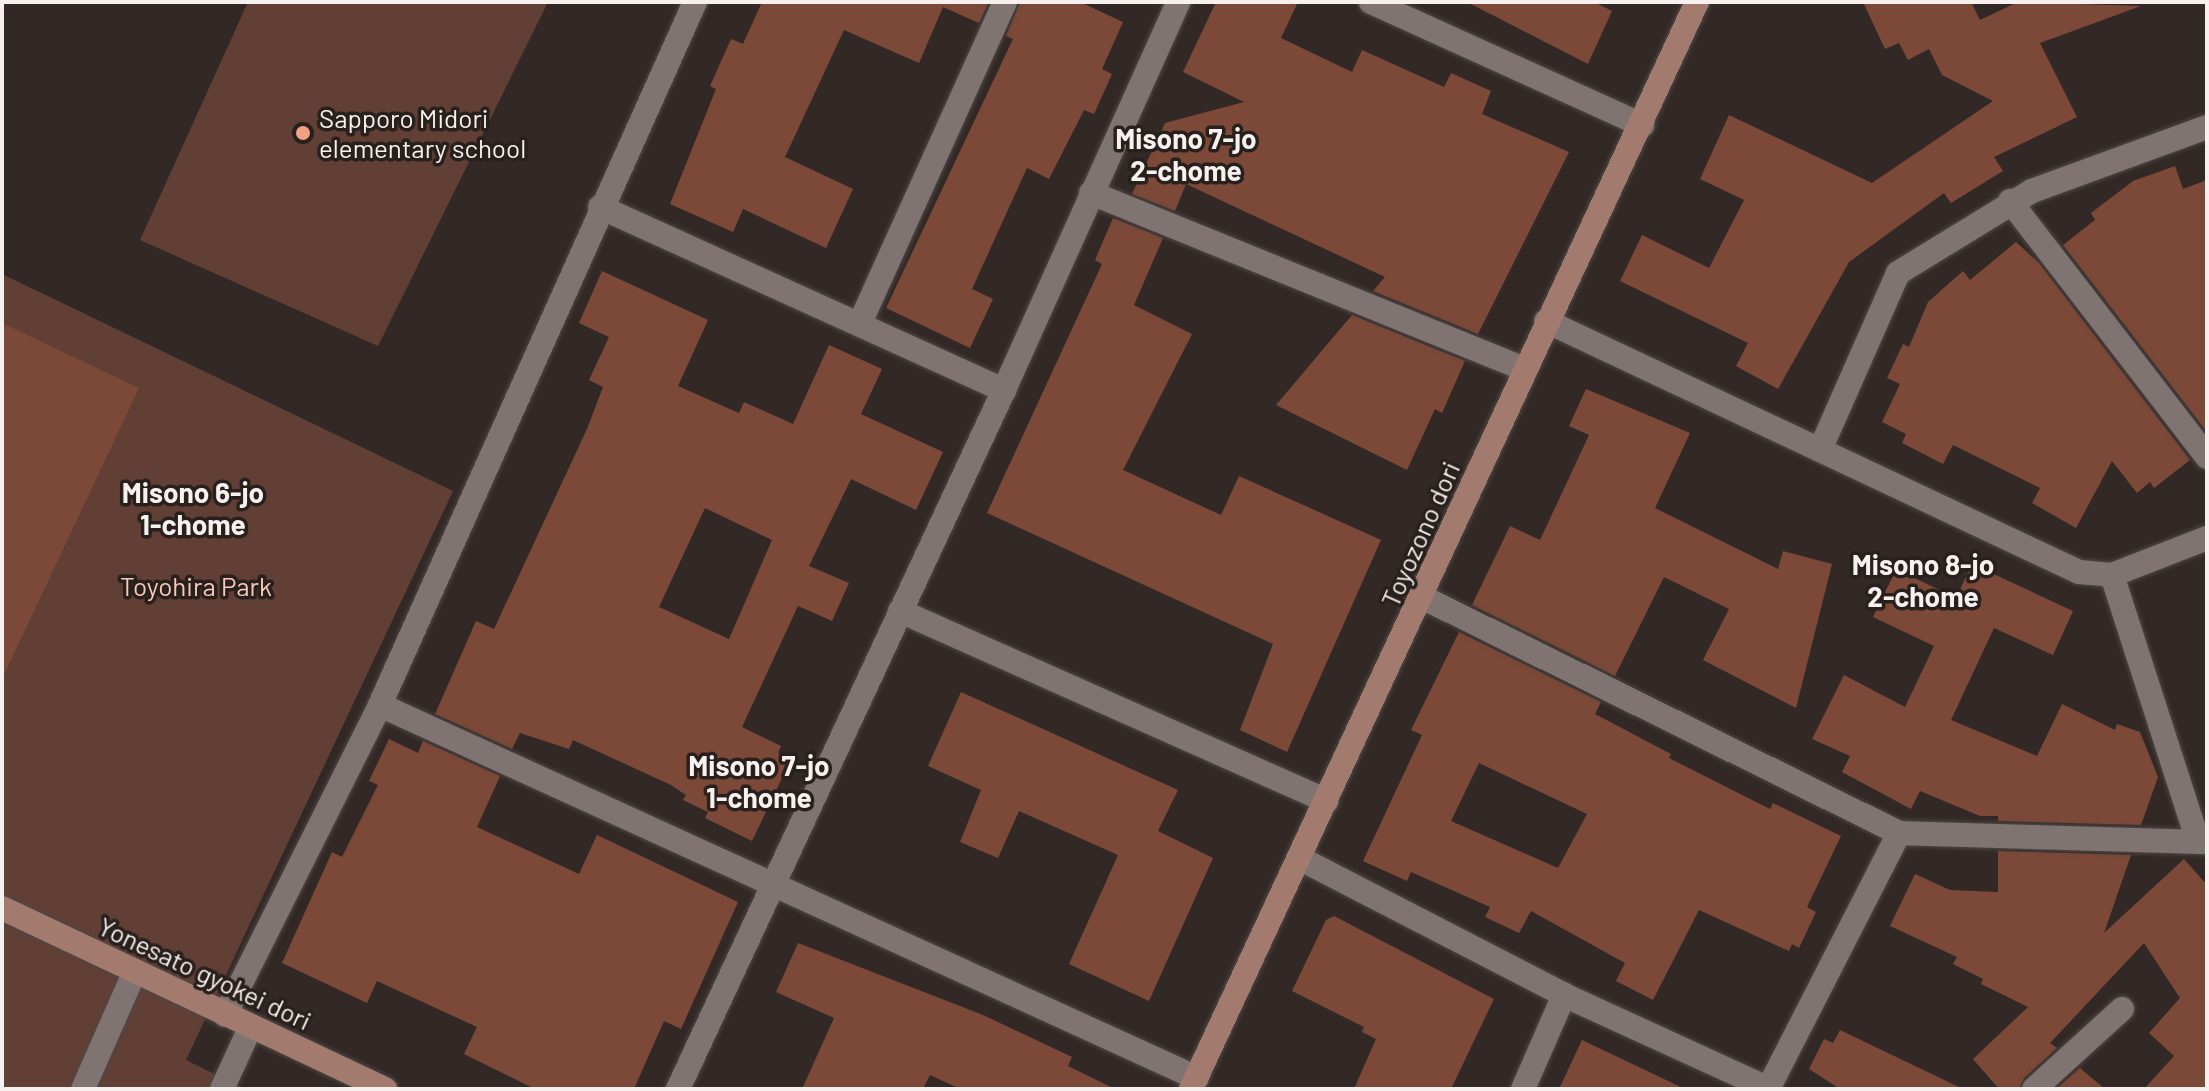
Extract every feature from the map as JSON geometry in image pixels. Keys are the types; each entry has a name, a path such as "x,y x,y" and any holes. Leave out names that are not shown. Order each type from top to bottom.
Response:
{"street":[{"path":"225,1015 380,705 600,207 695,2"},
{"path":"860,323 1005,2"},
{"path":"678,1089 1004,390 1178,2"},
{"path":"1371,2 1642,125"},
{"name":"Toyozono dori","path":"1194,1084 1422,597 1546,321 1642,125 1697,2"},
{"path":"1820,450 1898,273 2010,201 2207,127"},
{"path":"1091,193 1525,369"},
{"path":"2010,201 2207,457"},
{"path":"600,207 1004,390"},
{"path":"1546,321 2079,572 2112,575 2207,538"},
{"path":"1422,597 1899,833 2202,841 2112,575"},
{"path":"900,611 1327,801"},
{"path":"380,705 774,884 1194,1084"},
{"path":"1301,859 1564,995 1768,1089 1899,833"},
{"name":"Yonesato gyokei dori","path":"2,908 385,1089"},
{"path":"83,1089 135,971"},
{"path":"1523,1089 1564,995"},
{"path":"2034,1089 2122,1009"},
{"path":"222,1089 251,1026"}],"green space":[{"path":"248,2 548,2 378,346 140,240"},
{"name":"Toyohira Park","path":"2,274 453,491 186,1060 245,1089 2,1089"}],"building":[{"path":"762,2 989,2 979,23 943,7 919,63 844,30 785,157 853,189 826,248 743,209 733,232 670,204 716,89 710,86 731,39 743,44"},
{"path":"1020,2 1080,2 1123,22 1102,69 1112,74 1094,114 1084,110 1049,179 1027,168 972,289 993,299 970,348 886,308 1013,39 1006,36"},
{"path":"1216,2 1298,2 1281,38 1352,72 1362,50 1444,87 1451,73 1491,91 1482,114 1569,152 1478,334 1373,291 1385,277 1186,184 1175,211 1132,194 1165,123 1244,102 1183,72"},
{"path":"1467,2 1594,2 1612,11 1588,64"},
{"path":"1863,2 1971,2 1980,20 2018,2 2141,6 2040,43 2077,117 1994,157 2003,171 1951,203 1944,193 1849,262 1778,389 1736,366 1748,343 1620,281 1642,235 1709,268 1744,200 1700,179 1729,115 1872,183 1993,101 1942,75 1929,49 1908,60 1899,43 1885,49"},
{"path":"2175,166 2183,189 2207,180 2207,432 2063,245 2095,220 2091,213 2133,181"},
{"path":"1113,218 1163,238 1134,305 1192,334 1123,470 1221,515 1239,476 1381,540 1287,752 1240,730 1273,644 987,513 1102,264 1095,260"},
{"path":"2016,242 2039,263 2190,460 2154,488 2150,482 2137,493 2112,461 2076,528 2032,503 2040,488 1953,445 1943,464 1902,443 1906,434 1882,422 1900,384 1887,378 1903,344 1909,347 1928,302 1963,271 1970,280"},
{"path":"602,271 708,320 678,386 739,413 744,402 793,424 829,345 882,369 861,414 943,452 916,510 851,479 809,566 849,583 832,621 798,606 742,727 781,746 778,753 791,759 752,841 705,818 708,812 683,800 686,795 671,785 573,740 569,749 520,733 512,749 435,714 476,621 494,629 587,429 603,387 589,380 609,337 579,323","holes":["705,508 772,540 729,639 659,607"]},
{"path":"1352,315 1465,361 1442,413 1435,409 1407,470 1276,405"},
{"path":"2,323 139,388 2,679"},
{"path":"1586,389 1690,433 1655,508 1778,569 1783,551 1832,564 1796,708 1703,660 1729,609 1664,577 1615,676 1472,605 1510,526 1540,540 1589,435 1569,426"},
{"path":"1972,564 2073,611 2053,655 1994,628 1951,720 2037,756 2062,704 2115,730 2117,724 2140,732 2158,777 2141,825 1998,821 1998,816 1980,816 1920,791 1911,809 1842,772 1850,756 1812,739 1844,675 1905,707 1934,646 1873,617 1894,574 1900,577 1902,572 1956,598"},
{"path":"1459,632 1601,702 1595,714 1671,754 1669,758 1770,809 1773,803 1841,836 1807,907 1816,912 1799,948 1792,944 1789,951 1699,910 1653,1000 1616,981 1625,963 1531,911 1519,933 1485,917 1490,907 1411,872 1407,881 1363,861 1422,735 1411,730","holes":["1479,763 1587,814 1558,868 1451,821"]},
{"path":"961,692 1178,790 1158,831 1213,858 1149,1001 1069,964 1118,855 1019,811 998,858 960,842 981,790 928,766"},
{"path":"389,739 418,753 423,741 500,776 477,827 579,874 597,835 738,902 681,1029 664,1021 634,1089 535,1089 464,1054 477,1027 377,981 367,1003 282,963 332,852 342,857 378,785 369,781"},
{"path":"1998,851 2131,855 2104,933 2184,859 2207,885 2207,1089 2144,1089 2174,1056 2149,1033 2180,998 2144,943 2050,1043 2057,1048 2024,1078 2019,1089 1999,1089 1973,1059 2028,1007 1981,984 1983,979 1953,964 1957,957 1890,926 1915,874 1950,890 1998,892"},
{"path":"1334,916 1494,999 1451,1089 1354,1089 1376,1039 1362,1032 1364,1027 1292,991 1326,920"},
{"path":"798,943 983,1015 1072,1057 1068,1066 1115,1089 960,1089 930,1075 923,1089 802,1089 834,1018 776,992"},
{"path":"1840,1030 1963,1089 1840,1089 1809,1069 1824,1039 1833,1043"},
{"path":"1582,1040 1685,1089 1559,1089"},
{"path":"2080,1068 2105,1089 2056,1089"}],"place":[{"name":"Sapporo Midori elementary school","path":"303,133"}],"district":[{"name":"Misono 7-jo 2-chome","path":"1186,154"},
{"name":"Misono 6-jo 1-chome","path":"193,508"},
{"name":"Misono 8-jo 2-chome","path":"1923,580"},
{"name":"Misono 7-jo 1-chome","path":"759,781"}]}
